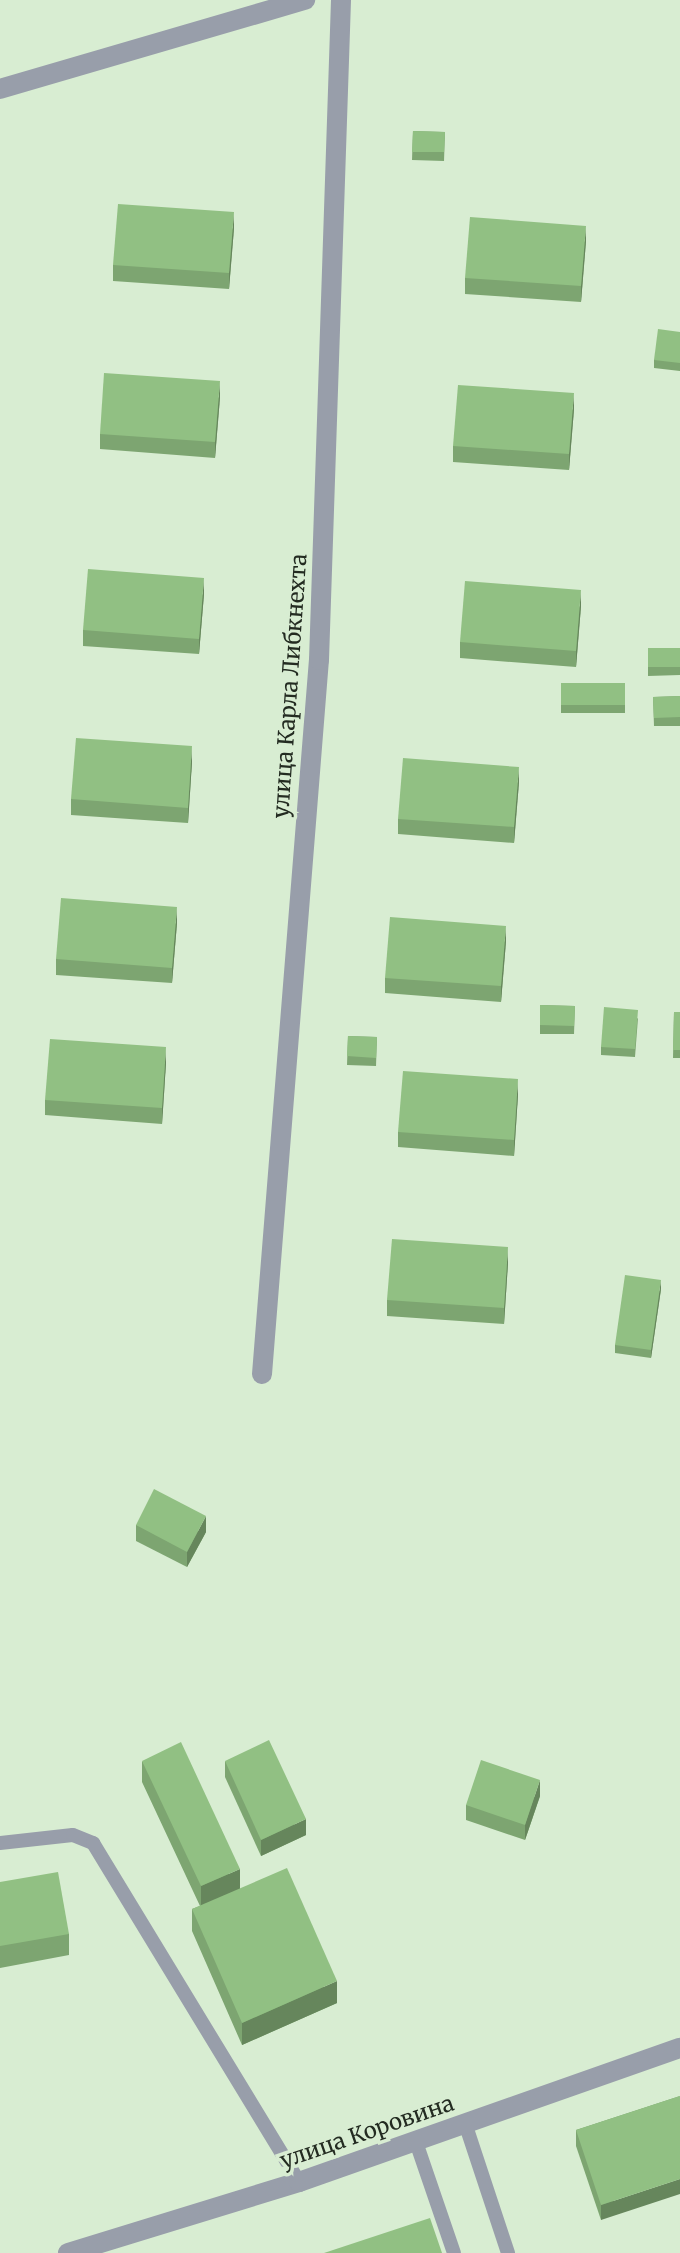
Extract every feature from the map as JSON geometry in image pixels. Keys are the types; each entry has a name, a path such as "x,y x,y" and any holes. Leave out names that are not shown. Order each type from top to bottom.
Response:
{"street":[{"path":"0,89 305,0"},
{"name":"улица Карла Либкнехта","path":"262,1374 319,660 341,0"},
{"name":"улица Коровина","path":"68,2253 299,2182 680,2048"}],"lane":[{"path":"0,1843 73,1835 93,1843 299,2182"},
{"path":"465,2123 508,2253"},
{"path":"416,2142 454,2253"}],"building":[{"path":"413,131 445,132 444,152 412,152"},
{"path":"118,204 234,212 229,273 113,265"},
{"path":"470,217 586,226 581,286 465,278"},
{"path":"658,329 680,332 680,363 654,360"},
{"path":"104,373 220,381 215,442 100,434"},
{"path":"458,385 574,393 569,454 453,446"},
{"path":"88,569 204,578 199,639 83,630"},
{"path":"465,581 581,590 576,651 460,642"},
{"path":"648,648 680,648 680,667 648,667"},
{"path":"561,683 625,683 625,705 561,705"},
{"path":"680,696 680,717 654,718 653,697"},
{"path":"76,738 192,746 188,808 71,799"},
{"path":"403,758 519,767 514,827 398,819"},
{"path":"61,898 177,907 172,968 56,959"},
{"path":"390,917 506,926 501,986 385,978"},
{"path":"540,1005 575,1006 574,1026 540,1025"},
{"path":"604,1007 638,1010 635,1049 601,1047"},
{"path":"674,1012 680,1012 680,1050 673,1050"},
{"path":"348,1036 377,1037 376,1058 347,1056"},
{"path":"50,1039 166,1047 162,1108 45,1100"},
{"path":"403,1071 518,1079 514,1140 398,1132"},
{"path":"392,1239 508,1247 504,1308 387,1300"},
{"path":"625,1275 661,1280 651,1350 615,1345"},
{"path":"154,1489 206,1516 187,1552 136,1525"},
{"path":"269,1740 306,1819 261,1840 225,1761"},
{"path":"181,1742 240,1869 201,1886 142,1761"},
{"path":"481,1760 540,1780 525,1825 466,1805"},
{"path":"287,1868 337,1981 242,2023 192,1909"},
{"path":"58,1872 69,1934 0,1946 0,1882"},
{"path":"680,2096 680,2179 601,2205 576,2130"},
{"path":"430,2218 442,2253 324,2253"}]}
